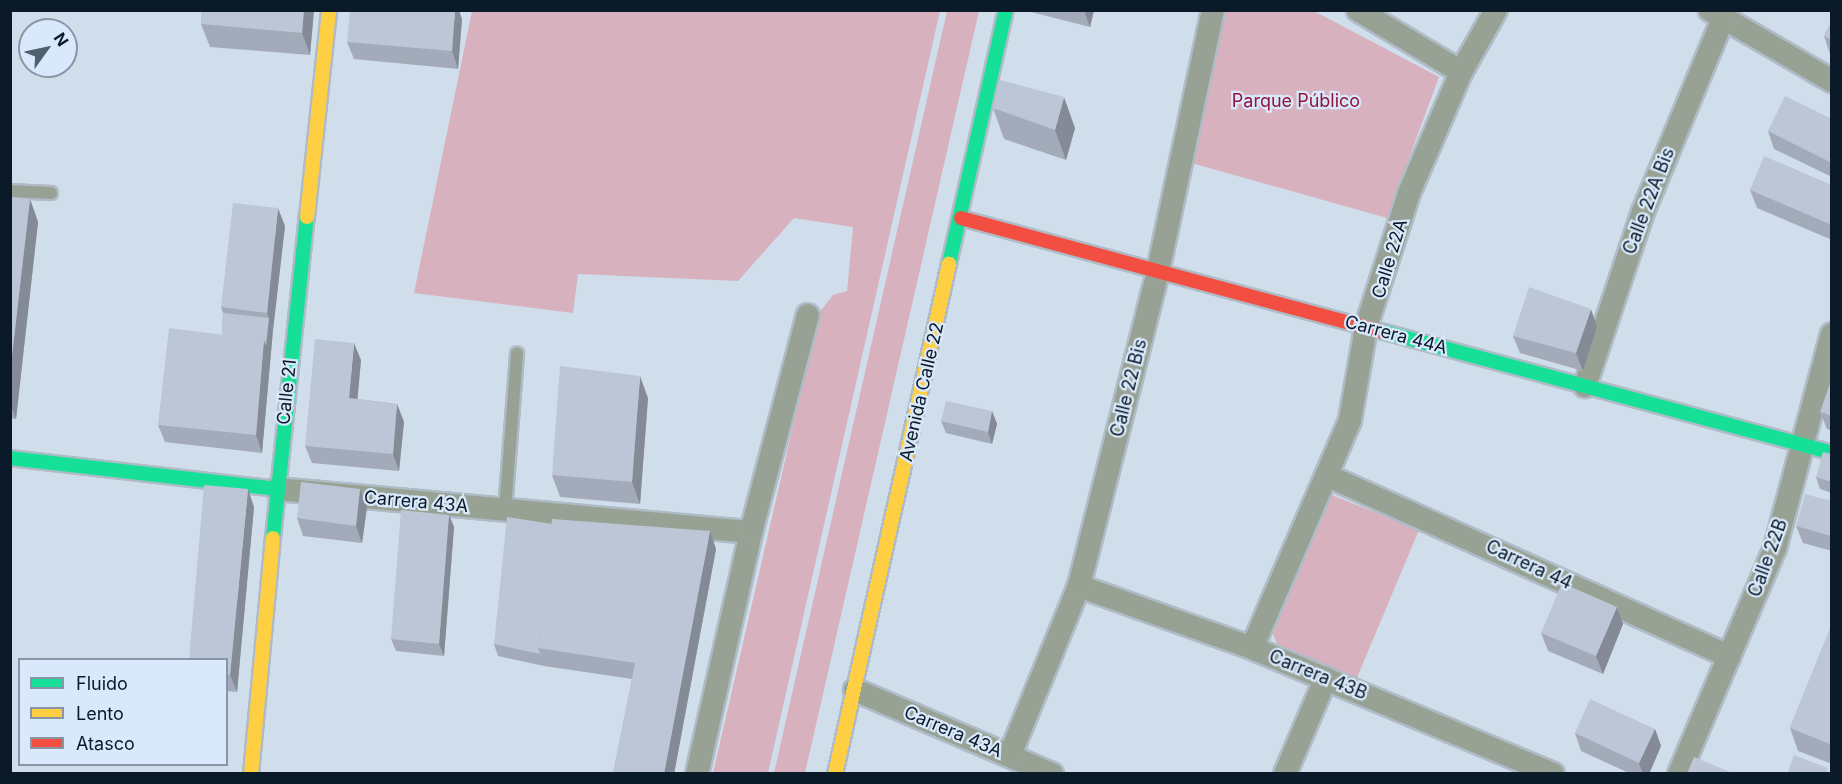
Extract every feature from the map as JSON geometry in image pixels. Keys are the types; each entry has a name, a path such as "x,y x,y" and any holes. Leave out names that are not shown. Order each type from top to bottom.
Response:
{"street":[{"name":"Calle 21","path":"251,774 276,489 329,10"},
{"name":"Avenida Calle 22","path":"835,774 1006,10"},
{"name":"Calle 22 Bis","path":"1010,755 1079,586 1158,271 1213,10"},
{"path":"1358,10 1461,72"},
{"name":"Calle 22A","path":"1252,648 1328,476 1350,420 1366,327 1409,193 1461,72 1496,10"},
{"path":"1716,15 1832,81"},
{"name":"Calle 22A Bis","path":"1585,386 1643,212 1716,15"},
{"name":"Carrera 44A","path":"961,218 1832,453"},
{"path":"697,774 752,532 808,315"},
{"name":"Calle 22B","path":"1679,774 1775,548 1832,334"},
{"name":"Carrera 43A","path":"10,458 276,489 752,532"},
{"name":"Carrera 44","path":"1328,476 1729,656"},
{"name":"Carrera 43B","path":"1079,586 1252,648 1553,774"},
{"path":"1286,774 1326,678"},
{"name":"Carrera 43A","path":"855,690 1052,774"}],"lane":[{"path":"10,191 51,193"},
{"path":"505,510 517,353"}],"green space":[{"path":"472,11 940,11 768,773 713,773 819,313 833,295 847,291 853,227 794,218 738,281 578,274 573,313 414,293"},
{"path":"947,11 979,11 805,773 774,773"},
{"name":"Parque Público","path":"1224,11 1314,11 1439,77 1387,218 1188,162"},
{"path":"1327,493 1419,530 1356,680 1279,648 1273,634"}],"building":[{"path":"202,10 304,10 302,33 201,24"},
{"path":"350,10 455,10 452,51 347,42"},
{"path":"1832,21 1832,40 1824,36"},
{"path":"1000,80 1064,97 1055,130 993,108"},
{"path":"1785,96 1832,119 1832,163 1768,131"},
{"path":"1764,156 1832,185 1832,225 1750,190"},
{"path":"10,197 30,199 10,373"},
{"path":"233,203 278,208 267,313 221,307"},
{"path":"1529,287 1591,309 1576,353 1513,336"},
{"path":"223,313 269,318 266,346 264,340 222,335"},
{"path":"169,328 264,340 256,435 158,425"},
{"path":"315,339 354,343 349,398 397,404 393,454 305,446"},
{"path":"560,366 640,376 632,482 552,475"},
{"path":"1832,378 1832,416 1820,412"},
{"path":"946,401 992,411 988,432 941,421"},
{"path":"1823,452 1832,454 1832,482 1816,477"},
{"path":"301,482 360,489 356,526 297,518"},
{"path":"204,485 248,489 230,675 228,674 228,658 189,658"},
{"path":"1805,494 1832,501 1832,536 1796,526"},
{"path":"401,510 449,515 439,644 391,639"},
{"path":"507,517 552,524 538,648 540,654 494,644"},
{"path":"552,519 710,531 664,774 613,774 635,663 538,648"},
{"path":"1562,583 1617,607 1596,656 1541,633"},
{"path":"1832,624 1832,745 1790,728"},
{"path":"1590,699 1655,729 1639,763 1575,733"},
{"path":"1794,755 1828,768 1826,774 1787,774"},
{"path":"1694,757 1735,774 1687,774"}],"traffic: fast":[{"path":"949,264 1006,10"},
{"path":"273,538 307,217"},
{"path":"1381,331 1832,453"},
{"path":"10,458 277,489"}],"traffic: slow":[{"path":"307,217 329,10"},
{"path":"835,774 949,264"},
{"path":"251,774 273,538"}],"traffic: jam":[{"path":"961,218 1381,331"}]}
